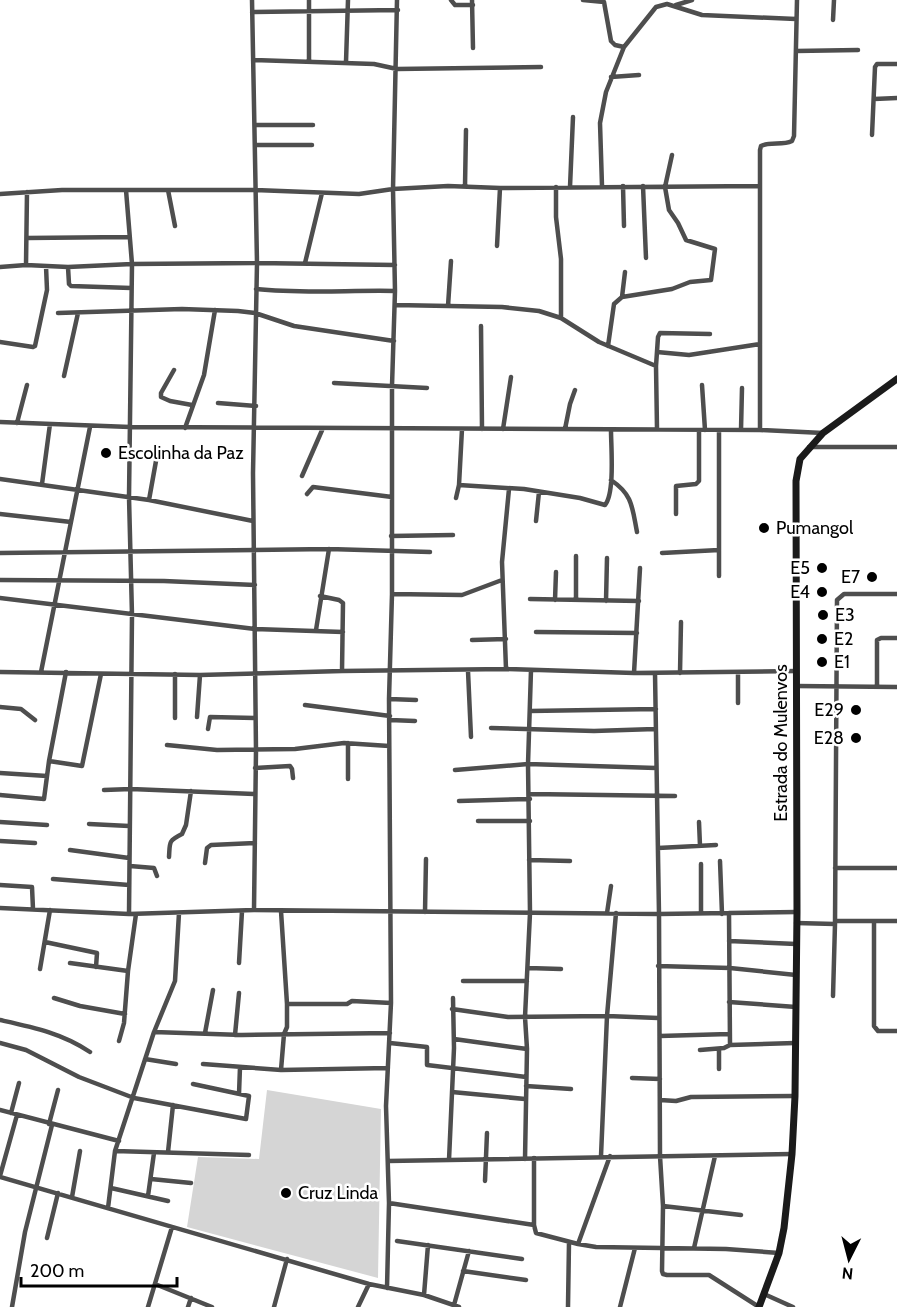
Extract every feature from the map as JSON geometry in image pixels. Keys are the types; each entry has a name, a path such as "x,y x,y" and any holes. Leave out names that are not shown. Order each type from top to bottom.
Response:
{"street":[{"path":"252,0 256,263 253,521 256,750 254,910"},
{"path":"309,0 309,62"},
{"path":"346,62 348,0"},
{"path":"387,1288 389,1203 386,1106 391,1003 389,699 395,305 393,189 398,0"},
{"path":"451,0 455,6 472,3 473,48"},
{"path":"583,0 604,2 611,41 615,45 624,47"},
{"path":"675,5 692,0"},
{"path":"760,430 761,146 788,143 794,136 797,0"},
{"path":"833,20 834,0"},
{"path":"602,186 600,123 611,77 624,47 656,7 667,4 675,5 702,15 796,19"},
{"path":"252,12 398,10"},
{"path":"796,51 858,50"},
{"path":"253,60 346,62 374,64 397,69 541,67"},
{"path":"872,135 875,67 877,64 897,64"},
{"path":"611,77 639,75"},
{"path":"874,99 897,98"},
{"path":"570,187 573,117"},
{"path":"255,125 313,125"},
{"path":"465,186 466,130"},
{"path":"255,145 312,145"},
{"path":"608,346 614,304 622,297 672,289 690,282 711,280 714,249 686,240 669,210 665,187 672,155"},
{"path":"0,194 126,190 255,190 364,194 393,189 465,186 500,188 760,186"},
{"path":"622,186 624,226"},
{"path":"643,186 646,258"},
{"path":"556,187 556,217 561,259 561,318"},
{"path":"497,246 500,188"},
{"path":"119,1041 125,1014 133,914 129,885 132,581 129,497 132,264 126,190"},
{"path":"168,190 175,226"},
{"path":"26,265 27,192"},
{"path":"305,263 322,193"},
{"path":"27,238 129,237"},
{"path":"448,306 452,261"},
{"path":"0,267 256,263 395,265"},
{"path":"0,342 35,346 47,290 46,266"},
{"path":"68,267 71,286 131,288"},
{"path":"622,297 625,272"},
{"path":"256,289 292,293 342,290 395,291"},
{"path":"395,305 538,311 561,318 608,346 632,354 656,366"},
{"path":"185,428 204,375 215,310"},
{"path":"58,313 215,310 255,313 294,326 394,341"},
{"path":"64,376 78,313"},
{"path":"481,326 482,429"},
{"path":"657,429 658,337 662,333 710,334"},
{"path":"657,352 689,355 759,344"},
{"path":"174,370 161,393 162,397 170,401 192,405"},
{"path":"503,429 511,377"},
{"name":"Estrada do Mulenvos","path":"759,1307 779,1253 792,1154 795,1096 796,481 801,459 809,447 823,433 897,379"},
{"path":"334,383 427,388"},
{"path":"17,423 27,385"},
{"path":"676,514 676,486 696,484 699,481 702,385"},
{"path":"741,430 742,388"},
{"path":"566,429 575,390"},
{"path":"218,403 256,406"},
{"path":"0,422 130,428 657,429 823,433"},
{"path":"42,484 50,424"},
{"path":"41,672 90,427"},
{"path":"302,476 323,428"},
{"path":"456,498 459,485 462,429"},
{"path":"459,485 539,492 580,498 605,505 609,499 611,430"},
{"path":"719,430 719,576"},
{"path":"809,447 897,447"},
{"path":"148,500 156,461"},
{"path":"0,479 148,500 253,521"},
{"path":"610,480 627,493 637,532"},
{"path":"307,494 313,487 392,497"},
{"path":"506,669 502,552 509,489"},
{"path":"536,521 539,492"},
{"path":"0,514 71,522"},
{"path":"392,536 453,535"},
{"path":"316,630 329,549"},
{"path":"0,553 329,549 430,552"},
{"path":"662,553 719,550"},
{"path":"576,556 576,600"},
{"path":"606,601 607,558"},
{"path":"634,673 640,568"},
{"path":"555,600 556,572"},
{"path":"0,580 255,585"},
{"path":"392,594 462,595 502,580"},
{"path":"833,996 837,606 839,597 847,594 897,594"},
{"path":"320,596 344,603 342,671"},
{"path":"0,598 255,629 343,632"},
{"path":"530,599 639,601"},
{"path":"680,673 681,622"},
{"path":"536,632 637,633"},
{"path":"877,687 877,640 897,638"},
{"path":"472,640 506,639"},
{"path":"0,672 200,675 506,669 634,673 796,671"},
{"path":"525,1159 527,1049 525,1017 530,913 528,764 531,670"},
{"path":"468,671 471,737"},
{"path":"0,795 44,799 66,672"},
{"path":"738,672 738,703"},
{"path":"655,673 662,1271 663,1274 708,1275 759,1307"},
{"path":"49,760 82,766 102,674"},
{"path":"175,674 175,718"},
{"path":"197,717 200,675"},
{"path":"796,686 897,687"},
{"path":"389,699 417,700"},
{"path":"305,705 415,721"},
{"path":"0,707 21,709 35,720"},
{"path":"530,711 656,709"},
{"path":"208,729 210,717 255,718"},
{"path":"491,728 594,731 655,729"},
{"path":"167,745 210,750 310,748 348,743 389,746"},
{"path":"348,743 348,779"},
{"path":"455,770 528,764 656,768"},
{"path":"255,768 290,766 293,778"},
{"path":"0,773 47,776"},
{"path":"104,790 254,794"},
{"path":"169,857 170,841 182,834 186,825 191,791"},
{"path":"459,801 530,797 675,795"},
{"path":"478,821 530,820"},
{"path":"0,822 47,825"},
{"path":"699,822 700,846"},
{"path":"89,824 129,826"},
{"path":"0,841 34,843"},
{"path":"205,864 207,848 210,845 255,843"},
{"path":"658,848 716,845"},
{"path":"70,850 129,858"},
{"path":"425,912 426,859"},
{"path":"529,860 570,861"},
{"path":"720,861 722,914"},
{"path":"700,864 701,913"},
{"path":"130,866 154,868 157,876"},
{"path":"835,868 897,868"},
{"path":"53,879 129,885"},
{"path":"0,885 32,887 33,909"},
{"path":"607,913 611,886"},
{"path":"0,908 133,914 254,910 659,914 796,912"},
{"path":"40,969 50,910"},
{"path":"239,963 242,911"},
{"path":"280,911 287,1004 287,1027 284,1034 281,1070"},
{"path":"108,1208 115,1151 154,1032 175,981 179,913"},
{"path":"601,1156 607,1016 616,913"},
{"path":"729,913 730,1045"},
{"path":"874,921 874,1026 878,1031 897,1030"},
{"path":"796,923 897,921"},
{"path":"729,941 796,944"},
{"path":"45,942 97,953 96,967"},
{"path":"70,963 128,971"},
{"path":"658,966 730,968 796,975"},
{"path":"528,968 561,969"},
{"path":"463,981 527,981"},
{"path":"205,1033 213,990"},
{"path":"235,1035 239,993"},
{"path":"54,998 80,1006 125,1014"},
{"path":"449,1160 454,1039 453,998"},
{"path":"287,1004 347,1004 352,1001 391,1003"},
{"path":"729,1002 796,1007"},
{"path":"452,1009 508,1017 658,1018"},
{"path":"0,1020 37,1028 68,1039 90,1052"},
{"path":"154,1032 235,1035 390,1033"},
{"path":"660,1036 729,1034"},
{"path":"454,1039 527,1049"},
{"path":"0,1042 26,1050 79,1077 134,1098 246,1119 249,1097 193,1084"},
{"path":"390,1043 426,1046 428,1048 427,1065 526,1077"},
{"path":"700,1050 730,1045 795,1043"},
{"path":"719,1048 719,1069"},
{"path":"145,1059 176,1064"},
{"path":"203,1064 281,1070 388,1068"},
{"path":"239,1094 240,1066"},
{"path":"632,1078 660,1079"},
{"path":"19,1083 0,1176 369,1284 424,1295 457,1306 468,1251"},
{"path":"526,1086 571,1089"},
{"path":"12,1307 25,1232 58,1090"},
{"path":"452,1092 525,1099"},
{"path":"660,1100 676,1101 691,1097 795,1096"},
{"path":"168,1152 173,1105"},
{"path":"0,1110 118,1142"},
{"path":"484,1181 487,1133"},
{"path":"72,1197 80,1151"},
{"path":"115,1151 249,1155"},
{"path":"148,1196 154,1153"},
{"path":"388,1161 792,1154"},
{"path":"578,1244 610,1156"},
{"path":"694,1248 715,1156"},
{"path":"534,1158 536,1233 578,1244 779,1253"},
{"path":"152,1179 191,1183"},
{"path":"111,1188 168,1201"},
{"path":"46,1238 58,1193"},
{"path":"389,1203 534,1225"},
{"path":"663,1206 741,1215"},
{"path":"148,1307 172,1227"},
{"path":"397,1241 522,1259"},
{"path":"568,1307 569,1242"},
{"path":"424,1295 428,1245"},
{"path":"620,1307 635,1248"},
{"path":"274,1307 287,1260"},
{"path":"463,1271 526,1280"},
{"path":"155,1284 191,1298 204,1306 212,1307"},
{"path":"358,1307 369,1284"},
{"path":"764,1294 793,1307"},
{"path":"188,1307 191,1298"}],"shaded area":[{"name":"Cruz Linda","path":"267,1090 381,1109 378,1278 187,1227 198,1157 259,1159"}],"place":[{"name":"Escolinha da Paz","path":"106,453"},
{"name":"Pumangol","path":"764,528"},
{"name":"E5","path":"822,568"},
{"name":"E7","path":"872,577"},
{"name":"E4","path":"822,592"},
{"name":"E3","path":"823,615"},
{"name":"E2","path":"822,639"},
{"name":"E1","path":"822,662"},
{"name":"E29","path":"856,710"},
{"name":"E28","path":"856,738"},
{"name":"Cruz Linda","path":"286,1193"}]}
